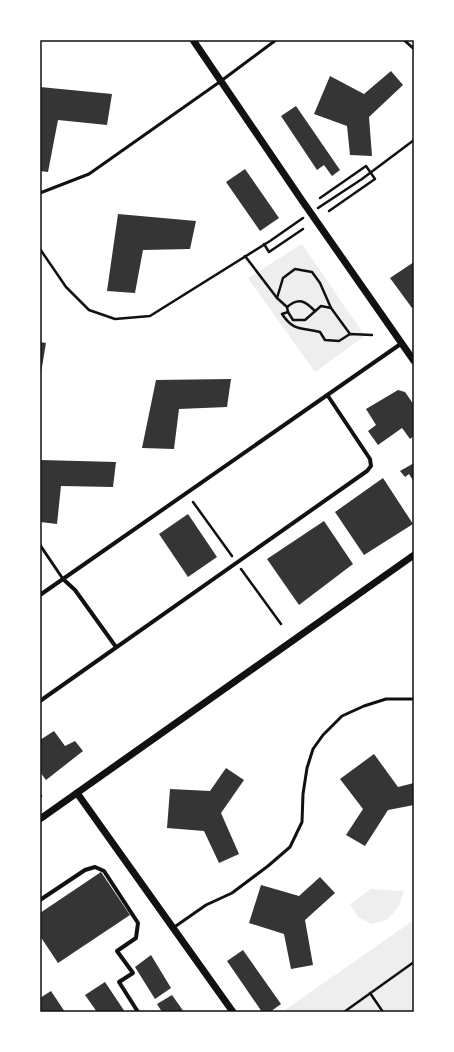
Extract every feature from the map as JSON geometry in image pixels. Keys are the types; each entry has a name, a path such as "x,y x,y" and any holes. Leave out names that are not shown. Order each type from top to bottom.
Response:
{"street":[{"path":"193,40 414,361"},
{"path":"40,595 328,396 402,343"},
{"path":"40,701 367,471 371,466 370,459 328,396"},
{"path":"40,819 414,555"},
{"path":"63,579 75,590 116,647"},
{"path":"77,793 232,1012"},
{"path":"40,900 85,870 95,867 104,872 138,923 136,938 117,951 133,973 119,982 138,1012"}],"lane":[{"path":"40,193 89,174 221,81 276,40"},
{"path":"404,40 414,49"},
{"path":"40,545 63,579"},
{"path":"173,928 206,905 232,893 268,866 290,846 302,822 303,794 307,768 313,749 323,735 342,716 364,706 386,699 414,699"}],"path":[{"path":"362,179 414,140"},
{"path":"320,198 366,166 375,179 329,211"},
{"path":"264,244 269,252 303,229"},
{"path":"40,249 66,287 89,310 115,319 150,316 270,240"},
{"path":"245,256 277,298 287,307 293,320 305,320 321,306 331,308"},
{"path":"277,298 283,278 295,269 312,272 320,283 331,308 350,334"},
{"path":"287,307 294,301 302,301 315,311"},
{"path":"288,312 282,314 288,324 296,328 320,332 325,340 339,341 350,334 372,335"},
{"path":"193,502 233,556"},
{"path":"241,569 280,624"},
{"path":"344,1012 414,962"},
{"path":"370,993 383,1012"}],"shaded area":[{"path":"302,244 365,336 315,372 248,278"},
{"path":"371,889 404,891 399,906 387,920 372,924 358,917 350,904"},
{"path":"414,920 414,1012 282,1012"}],"building":[{"path":"391,71 403,85 369,117 372,156 350,155 347,126 314,114 330,76 364,94"},
{"path":"40,87 112,94 107,125 58,120 48,172 40,171"},
{"path":"296,106 340,170 332,176 324,165 317,170 281,116"},
{"path":"245,169 279,218 260,231 226,182"},
{"path":"118,214 196,221 190,249 143,250 135,293 107,291"},
{"path":"414,262 414,307 412,308 390,278"},
{"path":"40,342 46,343 41,373 40,372"},
{"path":"231,379 227,407 179,409 174,449 142,448 156,380"},
{"path":"398,390 405,392 414,405 414,436 410,439 402,428 378,445 368,431 376,425 366,409"},
{"path":"41,460 116,462 113,487 61,486 57,524 40,522"},
{"path":"414,463 414,482 409,474 405,477 400,471"},
{"path":"383,478 413,524 364,555 335,512"},
{"path":"188,514 217,557 188,577 159,534"},
{"path":"324,521 353,564 299,605 267,559"},
{"path":"54,731 65,746 75,741 83,751 46,780 40,772 40,740"},
{"path":"374,754 398,787 414,783 414,805 388,810 365,846 346,835 363,809 340,779"},
{"path":"226,768 244,780 221,813 239,854 219,863 204,831 167,828 170,789 210,791"},
{"path":"101,872 130,915 58,963 40,936 40,913"},
{"path":"320,877 335,893 305,920 313,965 291,969 284,934 249,923 261,885 299,896"},
{"path":"243,950 281,1004 270,1012 262,1012 227,961"},
{"path":"151,955 171,988 155,999 135,967"},
{"path":"105,982 125,1012 97,1012 85,995"},
{"path":"51,991 65,1012 40,1012 40,998"},
{"path":"172,995 184,1012 162,1012 157,1004"}]}
